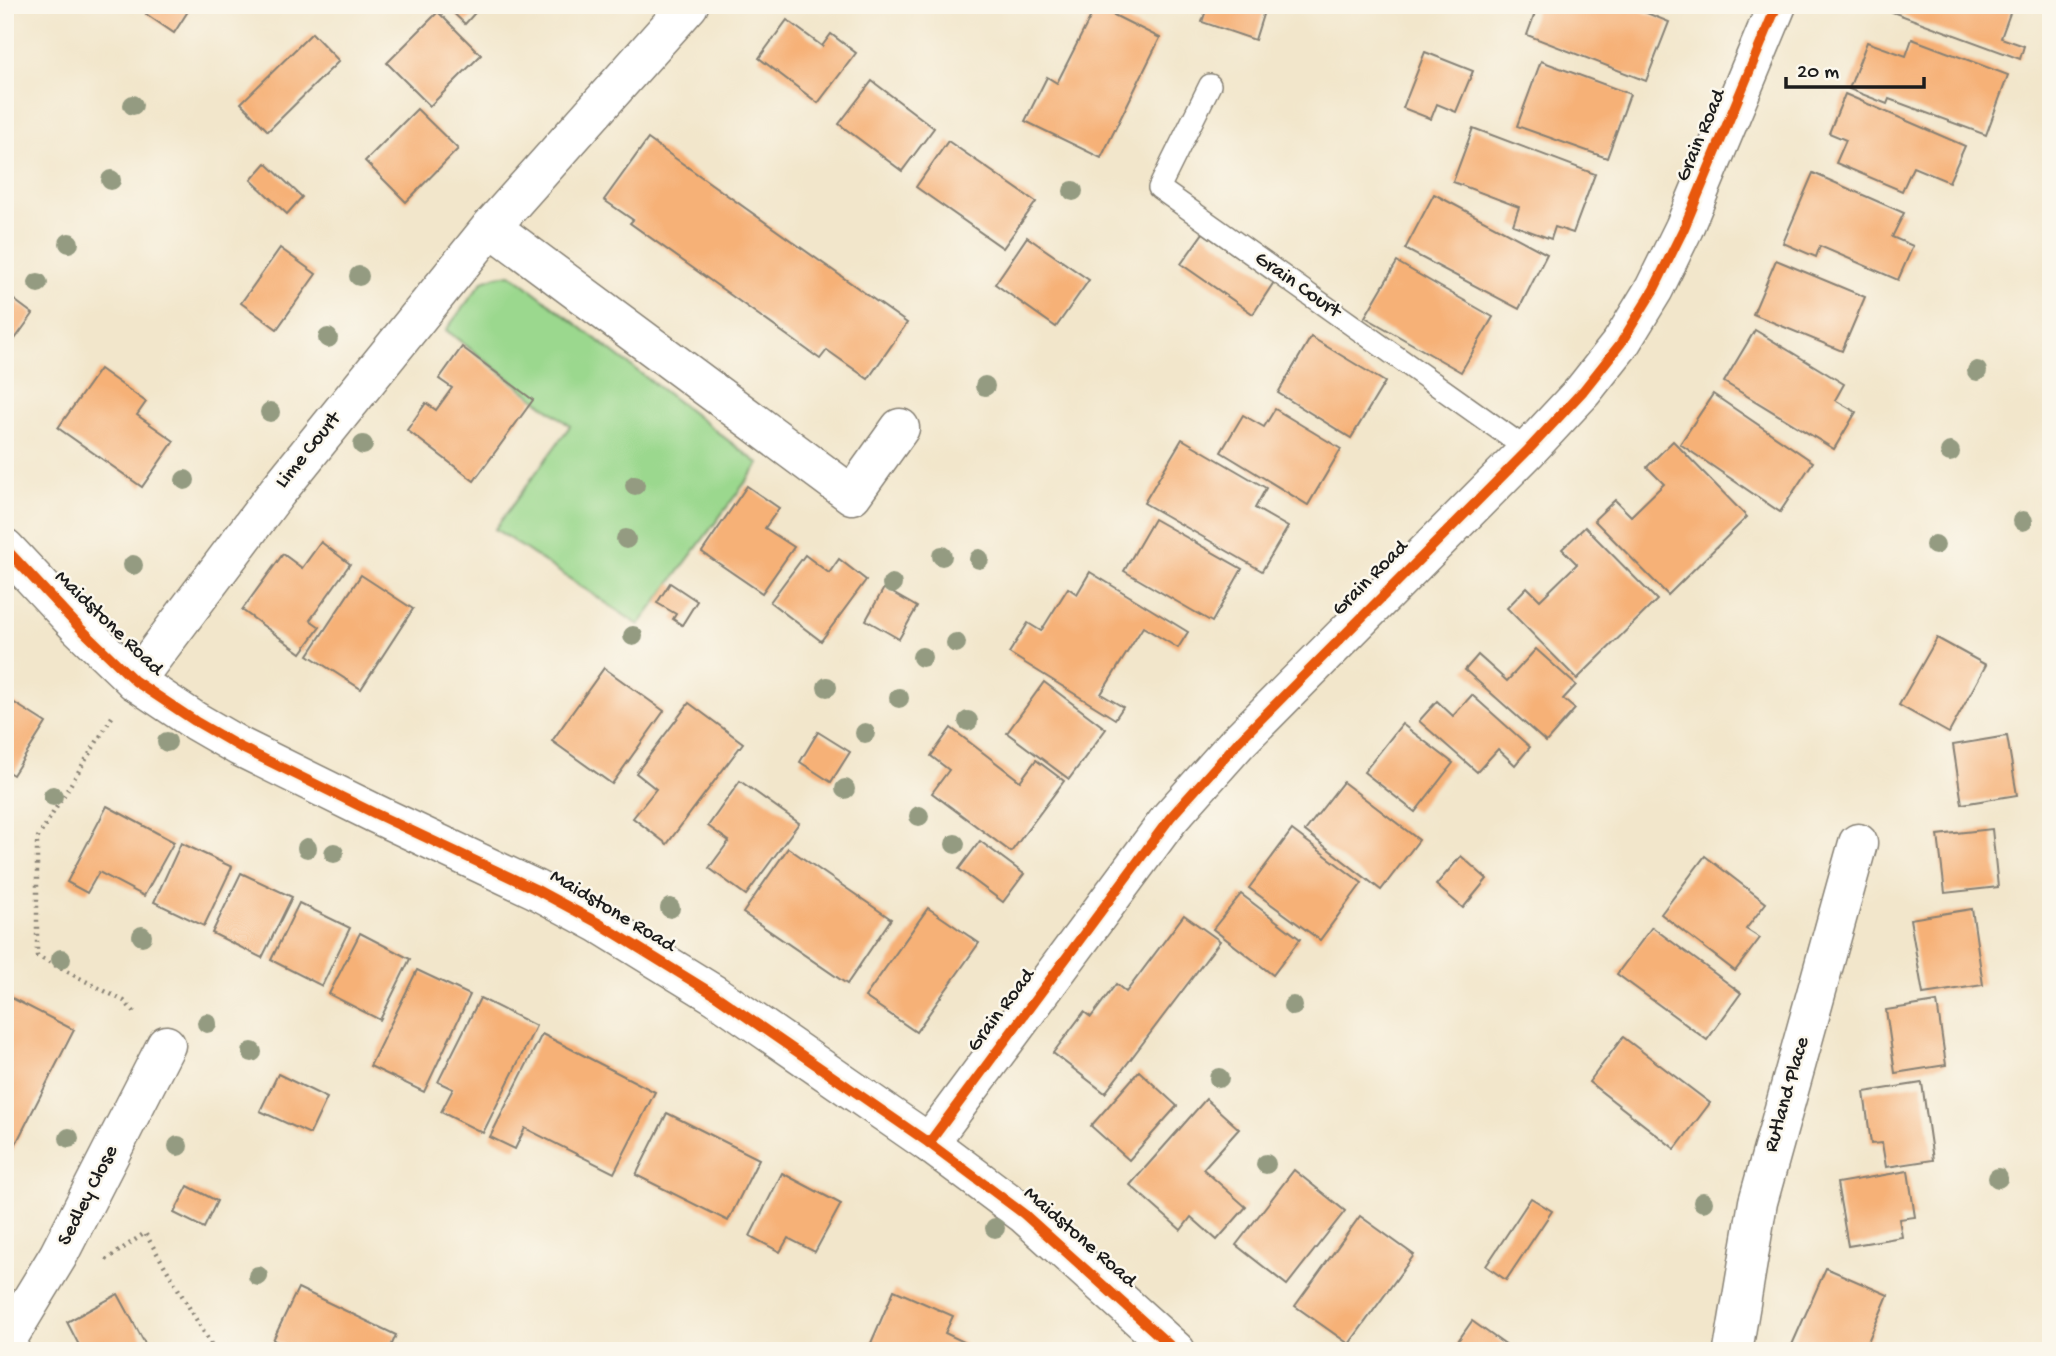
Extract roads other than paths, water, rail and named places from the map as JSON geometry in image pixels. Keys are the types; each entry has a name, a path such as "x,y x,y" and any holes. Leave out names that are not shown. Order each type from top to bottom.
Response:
{"street":[{"name":"Lime Court","path":"135,681 277,492 491,227 689,5"},
{"name":"Grain Road","path":"929,1143 1170,818 1256,723 1528,450 1583,391 1621,343 1654,289 1684,228 1777,5"},
{"path":"491,227 852,495 900,428"},
{"name":"Maidstone Road","path":"5,548 78,626 135,681 195,721 263,759 535,889 600,924 715,995 929,1143 1024,1214 1176,1351"},
{"name":"Rutland Place","path":"1733,1351 1758,1202 1858,843"},
{"name":"Sedley Close","path":"5,1343 58,1256 166,1045"}],"lane":[{"name":"Grain Court","path":"1210,85 1159,188 1528,450"}]}
